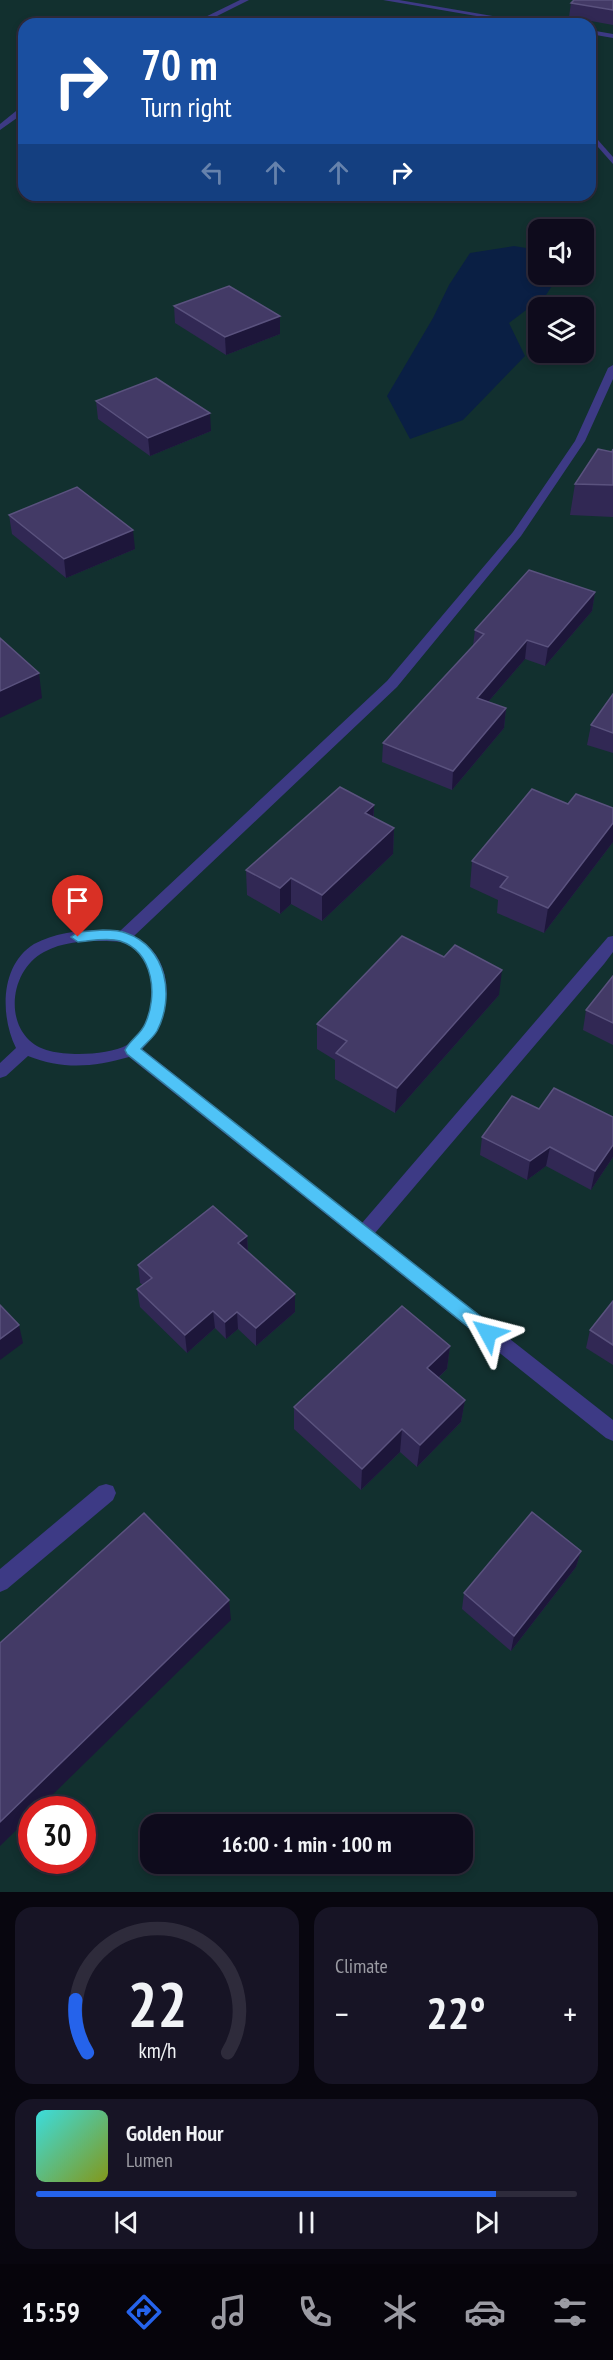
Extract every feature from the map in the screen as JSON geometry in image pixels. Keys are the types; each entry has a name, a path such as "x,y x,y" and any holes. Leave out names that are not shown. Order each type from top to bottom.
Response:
{"street":[{"path":"208,18 246,0"},
{"path":"386,0 482,18"},
{"path":"596,33 613,36"},
{"path":"0,128 18,114"},
{"path":"596,141 613,162"},
{"path":"123,937 392,684 517,534 580,441 613,368"},
{"path":"103,935 123,937 142,948 148,955 153,962 160,987 157,1013 150,1030 132,1050 79,1061 50,1059 26,1049 11,1034 4,1014 4,992 15,968 40,947 78,937 103,935"},
{"path":"363,1234 592,969 613,941"},
{"path":"0,1072 26,1049"},
{"path":"132,1050 613,1432"},
{"path":"0,1582 106,1494"}],"green space":[{"path":"0,0 613,0 613,1892 0,1892"}],"water":[{"path":"514,246 528,248 528,285 552,285 543,297 528,297 528,309 509,323 525,356 463,420 410,439 387,396 433,318 449,285 470,253"}],"building":[{"path":"574,0 613,0 613,10 571,3"},
{"path":"229,286 280,316 225,337 174,306"},
{"path":"156,378 210,413 148,438 96,401"},
{"path":"598,449 612,452 613,449 613,485 575,484"},
{"path":"77,487 133,530 64,559 9,515"},
{"path":"529,570 595,592 548,647 527,640 477,698 506,708 453,771 383,743 484,634 475,630"},
{"path":"0,638 39,673 0,691"},
{"path":"613,694 613,733 591,725"},
{"path":"340,787 374,805 365,813 394,828 322,895 291,878 280,888 246,870"},
{"path":"532,789 568,804 576,794 613,808 613,823 548,908 500,887 508,877 472,861"},
{"path":"402,936 444,957 455,945 502,970 397,1088 336,1053 347,1041 317,1024"},
{"path":"613,976 613,1023 586,1010"},
{"path":"554,1088 613,1117 613,1145 595,1171 550,1147 530,1161 482,1137 512,1096 539,1109"},
{"path":"213,1206 247,1236 238,1243 295,1294 256,1328 237,1312 225,1322 213,1311 185,1335 137,1289 152,1278 138,1265"},
{"path":"613,1301 613,1345 590,1330"},
{"path":"0,1305 19,1325 0,1339"},
{"path":"402,1306 450,1346 427,1368 465,1400 420,1445 402,1429 362,1469 294,1407"},
{"path":"532,1512 581,1551 514,1636 464,1593"},
{"path":"144,1513 229,1600 27,1796 18,1796 18,1805 0,1822 0,1643"}],"route":[{"path":"78,937 103,935 123,937 142,948 153,962 160,987 157,1013 150,1030 132,1050 488,1333"}]}
